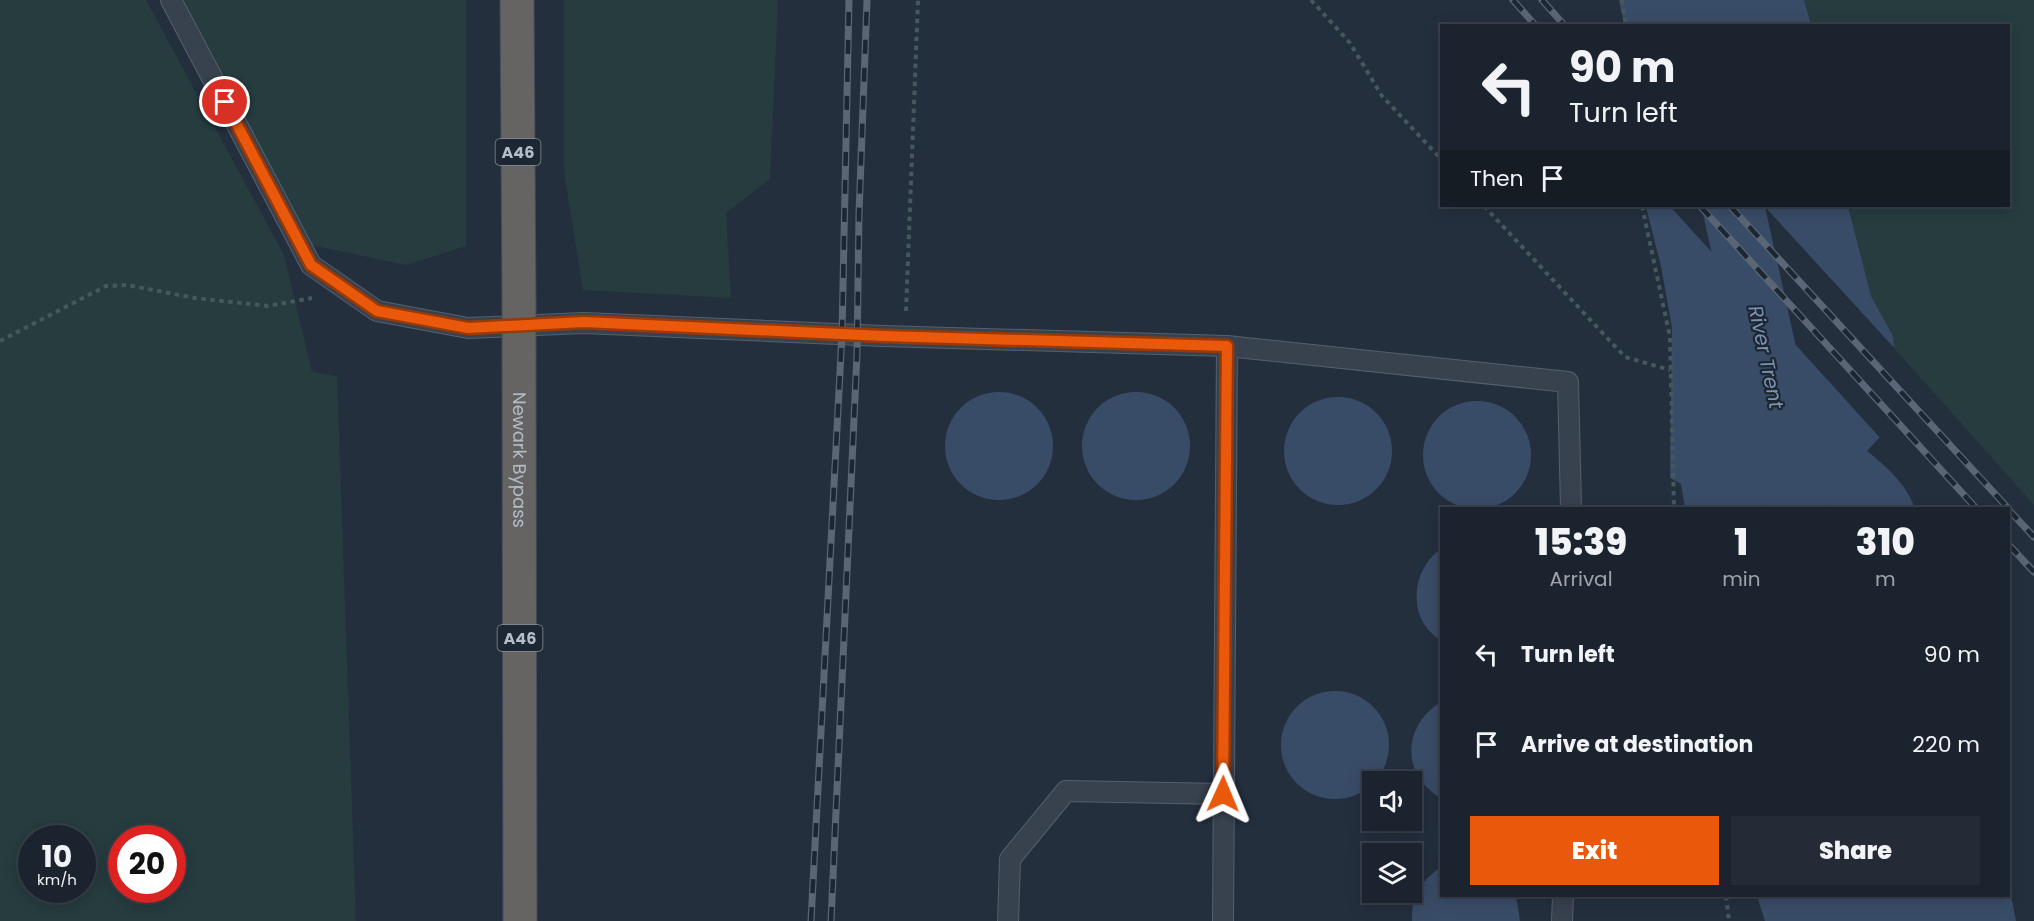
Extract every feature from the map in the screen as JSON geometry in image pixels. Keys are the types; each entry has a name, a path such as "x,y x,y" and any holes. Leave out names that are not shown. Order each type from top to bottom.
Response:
{"highway":[{"name":"Newark Bypass","path":"517,0 520,921"}],"lane":[{"path":"171,0 311,265 377,311 468,328 584,322 884,336 1227,346 1568,382 1571,507"},
{"path":"1223,921 1227,346"},
{"path":"1008,921 1010,859 1066,791 1223,794"},
{"path":"1562,921 1563,897"}],"path":[{"path":"906,286 918,0"},
{"path":"1311,0 1350,43 1382,96 1440,158"},
{"path":"1622,0 1626,24"},
{"path":"1485,207 1625,357 1670,370"},
{"path":"1642,207 1670,337 1674,507"},
{"path":"0,341 106,286 127,285 195,298 268,306 301,301 345,288"},
{"path":"1726,897 1730,921"}],"green space":[{"path":"0,0 146,0 284,255 312,372 337,376 356,921 0,921"},
{"path":"182,0 466,0 466,246 406,265 311,245"},
{"path":"564,0 778,0 770,179 726,213 731,298 583,290 564,172"},
{"path":"1804,0 2034,0 2034,505 1894,348 1893,336 1871,296 1848,207 2010,207 2010,24 1811,24"}],"water":[{"path":"1619,0 1804,0 1811,24 1624,24"},
{"path":"1646,207 1671,207 1880,437 1867,451 1895,476 1907,491 1915,507 1685,507 1681,484 1670,478 1672,328 1661,266"},
{"path":"1765,207 1848,207 1871,296 1893,336 1894,348"},
{"path":"999,392 1020,396 1037,408 1049,425 1053,446 1049,467 1037,484 1020,496 999,500 978,496 961,484 949,467 945,446 949,425 961,408 978,396"},
{"path":"1136,392 1157,396 1174,408 1186,425 1190,446 1186,467 1174,484 1157,496 1136,500 1115,496 1098,484 1086,467 1082,446 1086,425 1098,408 1115,396"},
{"path":"1338,397 1359,401 1376,413 1388,430 1392,451 1388,472 1376,489 1359,501 1338,505 1317,501 1300,489 1288,472 1284,451 1288,430 1300,413 1317,401"},
{"path":"1466,402 1488,402 1507,410 1522,425 1530,444 1530,466 1522,485 1507,500 1491,507 1463,507 1447,500 1432,485 1424,466 1424,444 1432,425 1447,410"},
{"path":"1440,550 1440,639 1422,621 1418,608 1418,582 1431,558"},
{"path":"1324,692 1346,692 1365,700 1380,715 1388,734 1388,756 1382,771 1362,771 1362,792 1346,798 1324,798 1305,790 1290,775 1282,756 1282,734 1290,715 1305,700"},
{"path":"1440,703 1440,797 1422,781 1422,771 1416,771 1413,764 1411,750 1413,736 1419,723"},
{"path":"1440,868 1440,897 1516,897 1520,921 1412,921 1413,903 1422,903 1423,884"},
{"path":"2010,890 2016,921 1765,921 1757,897 2010,897"}],"pier":[{"path":"1671,207 1675,207 1882,435 1882,440"},
{"path":"1762,207 1765,207 1896,350 1892,350"}],"waterway":[{"name":"River Trent","path":"1733,207 1800,507"}],"railway":[{"path":"811,921 842,334 849,0"},
{"path":"831,921 857,354 859,214 867,0"},
{"path":"1513,0 1534,24"},
{"path":"1542,0 1563,24"},
{"path":"1701,207 1975,507"},
{"path":"1731,207 2007,507"},
{"path":"2010,511 2034,537"},
{"path":"2010,546 2034,572"}],"route":[{"path":"225,102 311,265 377,311 468,328 584,322 884,336 1227,346 1223,794"}]}
